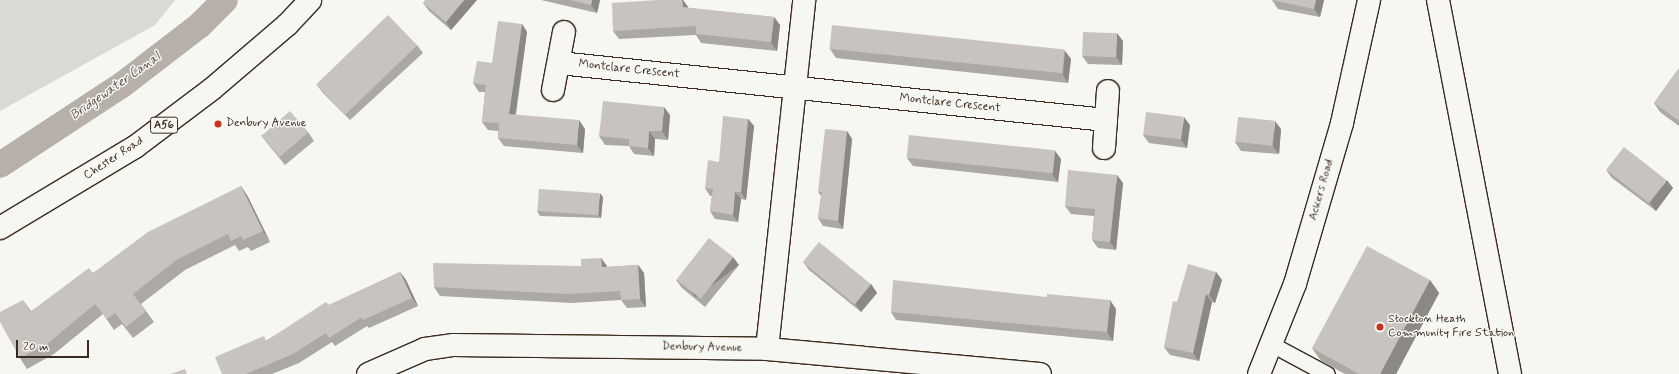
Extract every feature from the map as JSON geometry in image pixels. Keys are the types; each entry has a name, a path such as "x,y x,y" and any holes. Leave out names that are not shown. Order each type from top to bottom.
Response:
{"street":[{"name":"Chester Road","path":"0,228 141,142 212,89 287,25 310,0"},
{"path":"767,349 804,0"},
{"name":"Ackers Road","path":"1259,374 1272,345 1342,123 1369,0"},
{"path":"1438,0 1510,374"},
{"path":"553,90 564,32"},
{"name":"Montclare Crescent","path":"558,63 1106,120"},
{"path":"1104,148 1108,92"},
{"name":"Denbury Avenue","path":"368,374 426,349 454,345 767,349 1040,374"}],"lane":[{"path":"1272,345 1327,374"}],"shaded area":[{"path":"0,0 175,0 155,25 0,111"}],"building":[{"path":"425,0 464,0 446,22 423,3"},
{"path":"570,0 592,0 591,5"},
{"path":"682,0 683,7 774,17 771,42 696,34 696,26 613,31 612,3"},
{"path":"1272,0 1316,0 1314,9"},
{"path":"388,15 417,45 345,115 316,84"},
{"path":"498,21 522,24 509,114 579,120 577,145 498,138 499,123 482,122 486,85 473,83 477,61 492,63"},
{"path":"832,25 1065,49 1062,73 829,49"},
{"path":"1083,32 1117,33 1116,57 1082,56"},
{"path":"1679,68 1679,121 1654,103"},
{"path":"603,101 664,107 662,131 649,131 648,148 629,146 629,139 599,136"},
{"path":"290,111 308,132 280,157 261,136"},
{"path":"1146,112 1184,117 1181,139 1143,135"},
{"path":"723,116 748,119 741,192 735,192 733,215 710,211 713,189 705,188 708,160 719,162"},
{"path":"1238,117 1275,121 1272,146 1235,142"},
{"path":"825,129 847,131 838,221 818,218 822,192 818,192"},
{"path":"909,135 1055,150 1053,173 907,158"},
{"path":"1624,147 1667,180 1649,203 1606,170"},
{"path":"1068,170 1117,175 1110,242 1092,240 1095,209 1065,206"},
{"path":"241,186 263,231 243,240 241,236 231,241 228,234 178,259 133,294 146,311 126,327 115,313 107,319 95,304 47,344 20,358 0,322 0,312 23,300 30,312 89,268 93,273 148,232"},
{"path":"539,189 600,193 598,215 537,211"},
{"path":"709,238 733,257 701,299 676,280"},
{"path":"819,242 871,284 855,304 803,262"},
{"name":"Stockton Heath Community Fire Station","path":"1367,246 1430,280 1380,374 1359,374 1312,348"},
{"path":"601,258 602,267 638,265 640,299 621,300 620,291 566,294 434,287 433,263 581,266 581,259"},
{"path":"1188,264 1216,272 1209,295 1206,294 1193,353 1164,347 1173,301 1177,302"},
{"path":"400,272 412,298 363,320 362,317 329,338 326,333 293,354 246,374 222,374 215,357 264,336 266,341 326,302 329,305"},
{"path":"893,280 1047,297 1047,294 1110,300 1107,332 891,312"},
{"path":"185,369 187,374 170,374"}],"waterway":[{"name":"Bridgewater Canal","path":"0,165 122,85 200,25 225,0"}],"place":[{"name":"Denbury Avenue","path":"218,124"},
{"name":"Stockton Heath Community Fire Station","path":"1380,327"}]}
